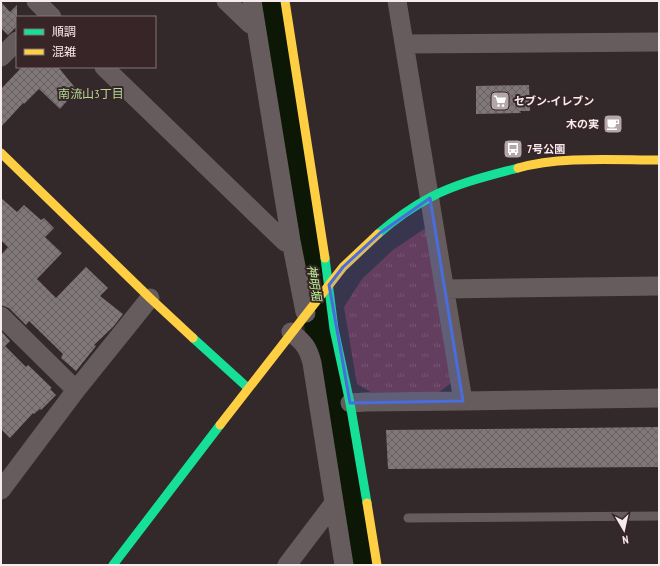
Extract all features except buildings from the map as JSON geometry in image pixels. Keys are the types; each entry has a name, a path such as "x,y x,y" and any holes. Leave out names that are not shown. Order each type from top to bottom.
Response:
{"street":[{"path":"226,1 250,24 255,23"},
{"path":"252,1 291,241 305,312 307,312"},
{"path":"284,1 327,287 334,329 350,403 377,565"},
{"path":"397,1 463,401"},
{"path":"1,57 16,42"},
{"path":"405,44 659,42"},
{"path":"105,68 285,242 291,241"},
{"path":"1,153 150,298 248,388"},
{"path":"113,565 291,332 356,252 405,214 430,198 490,174 530,165 570,161 659,160"},
{"path":"445,289 659,286"},
{"path":"4,479 150,298"},
{"path":"1,316 76,390"},
{"path":"291,332 305,344 309,351 344,565"},
{"path":"350,403 659,398"},
{"path":"287,565 334,503"}],"lane":[{"path":"408,518 659,516"}],"highlighted area":[{"path":"430,198 463,401 350,403 329,285 343,267 380,233"}],"green space":[{"path":"427,227 451,383 439,392 371,392 357,384 344,307 362,279 393,250"}],"waterway":[{"name":"神明堀","path":"268,1 359,565"}],"traffic: fast":[{"path":"378,234 410,209 441,192 473,180 518,168"},
{"path":"325,258 334,329 350,403 367,503"},
{"path":"193,338 248,388"},
{"path":"113,565 220,425"}],"traffic: slow":[{"path":"285,1 325,258"},
{"path":"1,153 193,338"},
{"path":"518,168 534,164 569,160 659,160"},
{"path":"220,425 343,267 378,234"},
{"path":"367,503 377,565"}],"place":[{"name":"セブン-イレブン","path":"500,101"},
{"name":"木の実","path":"613,124"},
{"name":"7号公園","path":"513,149"}],"district":[{"name":"南流山3丁目","path":"91,94"}]}
